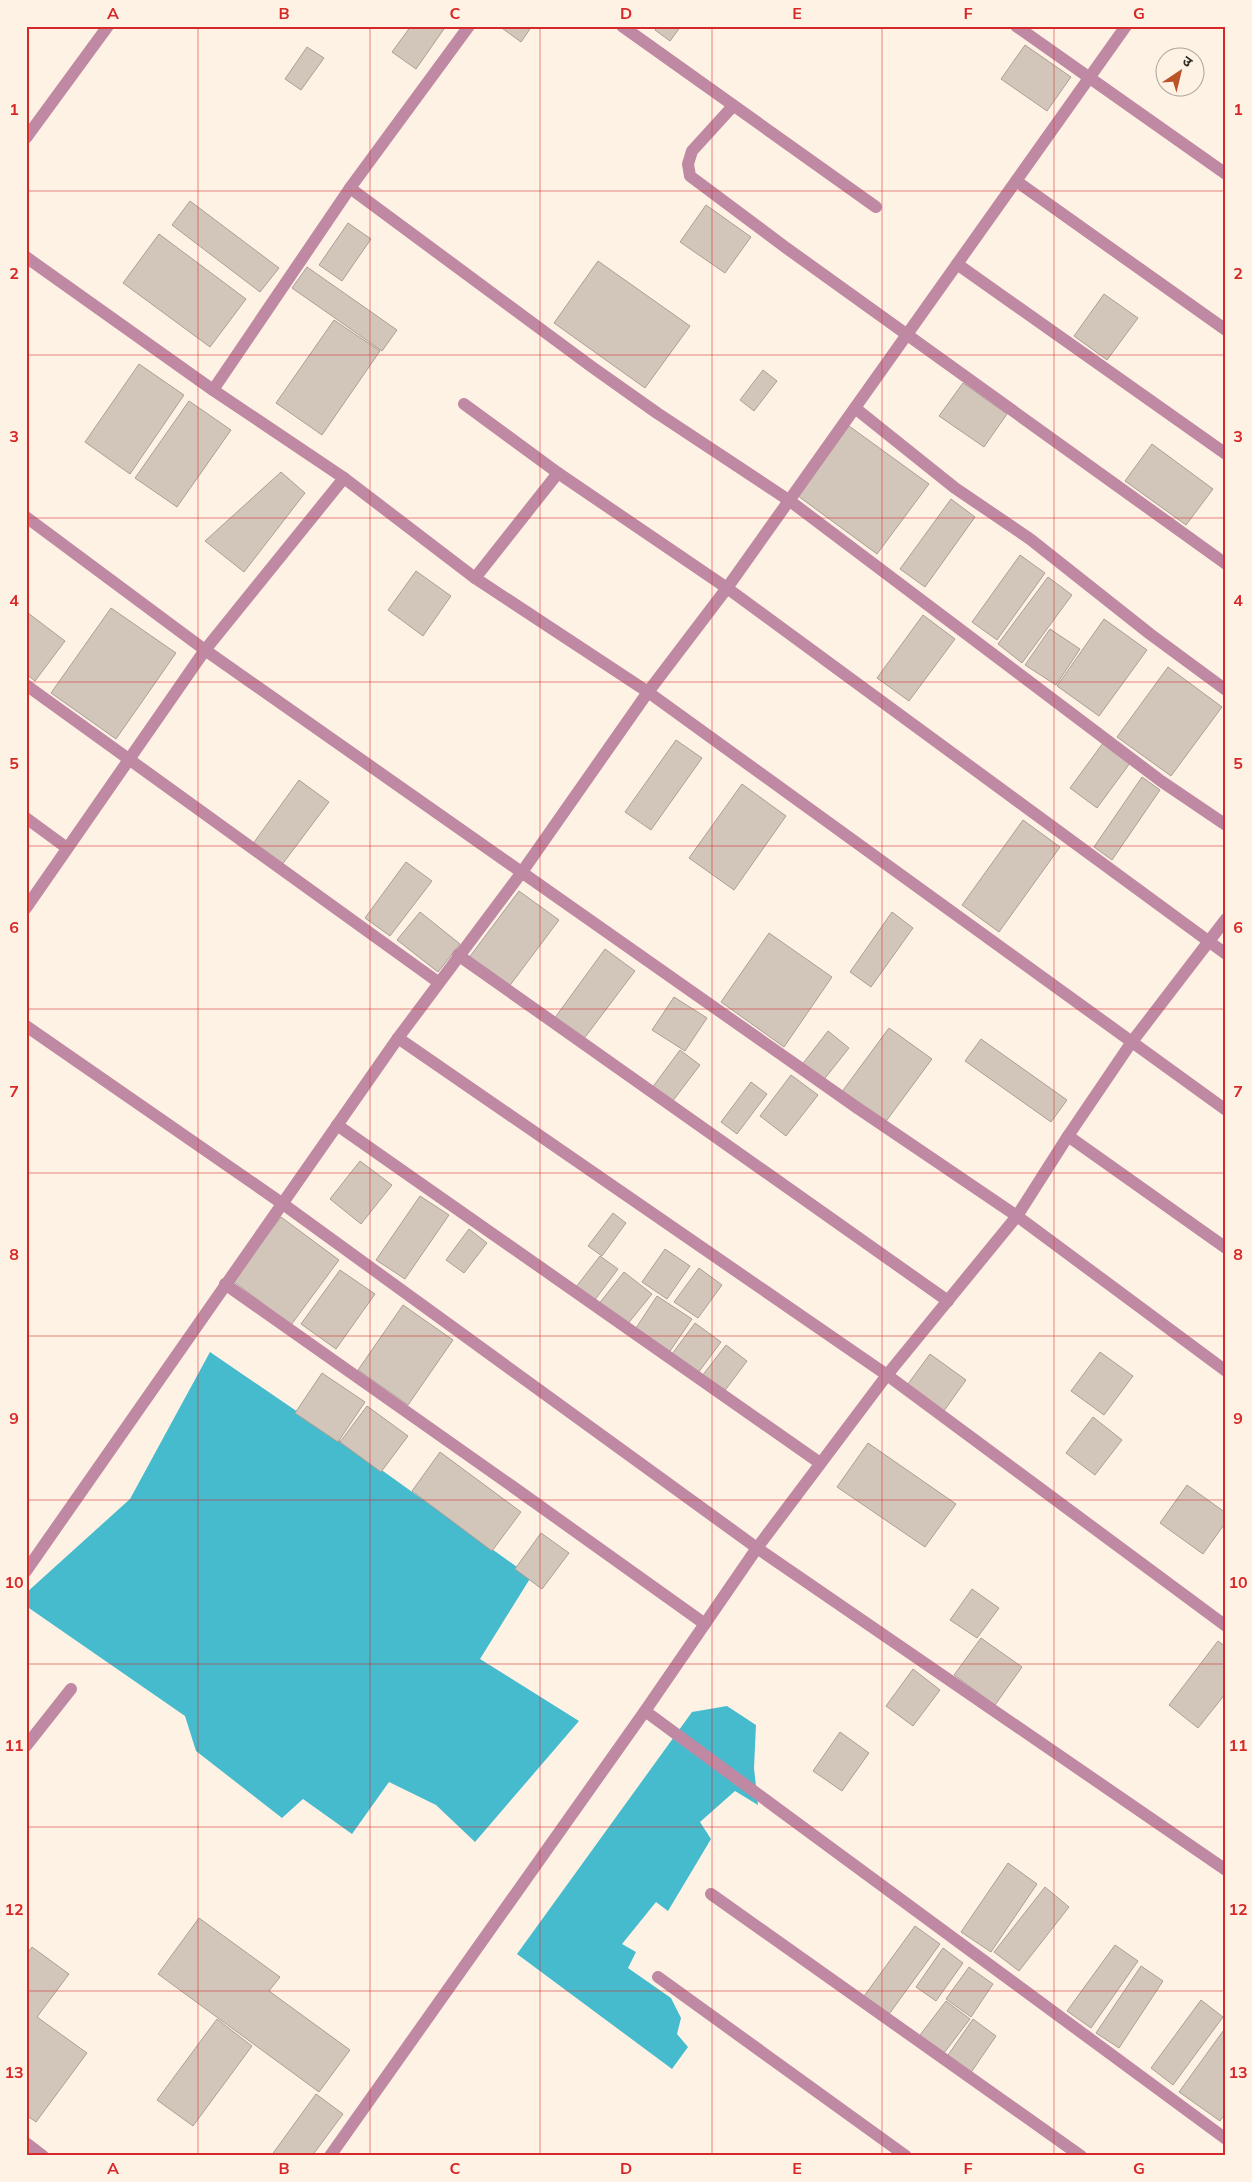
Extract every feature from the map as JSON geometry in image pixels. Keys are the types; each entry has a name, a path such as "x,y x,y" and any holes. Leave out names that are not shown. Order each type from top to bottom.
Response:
{"street":[{"path":"26,138 108,26"},
{"path":"213,390 350,188 469,26"},
{"path":"622,26 876,207"},
{"path":"1016,26 1226,174"},
{"path":"26,1571 398,1038 458,955 522,872 648,692 790,501 906,334 1126,26"},
{"path":"733,106 692,151 688,164 690,176 1226,564"},
{"path":"1016,182 1226,330"},
{"path":"350,188 599,372 657,413 790,501 1160,781 1226,825"},
{"path":"26,256 213,390 344,478 475,578 648,692 1226,1110"},
{"path":"956,264 1226,454"},
{"path":"464,404 558,473 727,588 1226,954"},
{"path":"855,408 955,488 1030,539 1150,634 1226,690"},
{"path":"475,578 558,473"},
{"path":"26,908 205,650 344,478"},
{"path":"26,517 205,650 856,1107 1017,1216 1226,1371"},
{"path":"26,685 438,982"},
{"path":"26,818 67,848"},
{"path":"330,2156 645,1711 756,1548 887,1375 1017,1216 1131,1043 1226,919"},
{"path":"458,955 948,1301"},
{"path":"26,1026 283,1204 756,1548 1226,1870"},
{"path":"398,1038 887,1375 1226,1626"},
{"path":"337,1125 820,1464"},
{"path":"1068,1136 1226,1248"},
{"path":"225,1284 705,1624"},
{"path":"26,1746 71,1689"},
{"path":"645,1711 1226,2139"},
{"path":"711,1894 1081,2156"},
{"path":"658,1977 906,2156"},
{"path":"26,2143 43,2156"}],"water":[{"path":"210,1352 355,1451 531,1577 480,1659 579,1721 475,1842 436,1805 389,1782 352,1834 303,1799 282,1818 196,1751 185,1716 26,1606 26,1593 130,1499"},
{"path":"727,1706 756,1725 754,1768 758,1805 735,1791 700,1822 711,1839 668,1911 656,1902 622,1944 636,1952 628,1968 671,1998 681,2018 677,2034 688,2047 672,2069 517,1954 692,1712"}],"building":[{"path":"411,26 446,26 416,69 392,52"},
{"path":"499,26 532,26 521,42"},
{"path":"658,26 681,26 670,41 655,30"},
{"path":"1025,45 1071,77 1047,111 1001,79"},
{"path":"307,47 324,58 301,90 285,79"},
{"path":"190,201 279,268 260,292 172,225"},
{"path":"706,205 751,237 725,273 680,242"},
{"path":"348,223 371,239 342,281 319,265"},
{"path":"159,234 246,299 210,347 123,283"},
{"path":"598,261 690,326 645,388 554,323"},
{"path":"307,267 397,330 382,351 292,288"},
{"path":"1104,294 1138,318 1107,360 1074,336"},
{"path":"334,320 380,351 322,435 276,403"},
{"path":"139,364 184,395 130,474 85,442"},
{"path":"763,370 777,381 754,411 740,400"},
{"path":"963,383 1007,414 984,447 939,416"},
{"path":"189,401 231,430 177,507 135,478"},
{"path":"849,426 929,484 877,554 798,496"},
{"path":"1152,444 1213,489 1186,525 1125,481"},
{"path":"281,472 305,493 244,572 205,541"},
{"path":"951,499 975,517 925,587 900,569"},
{"path":"1020,555 1045,573 997,640 972,622"},
{"path":"416,571 451,596 423,636 388,610"},
{"path":"1048,577 1072,595 1022,663 998,644"},
{"path":"111,608 176,653 116,739 51,693"},
{"path":"28,613 65,641 35,681 26,674 26,615"},
{"path":"923,615 955,639 909,701 877,678"},
{"path":"1104,619 1147,650 1099,716 1057,686"},
{"path":"1050,629 1080,649 1056,685 1025,665"},
{"path":"1168,667 1222,707 1171,776 1117,737"},
{"path":"676,740 702,758 651,830 625,812"},
{"path":"1103,743 1130,763 1097,808 1070,788"},
{"path":"1142,777 1160,790 1112,860 1094,847"},
{"path":"299,780 329,802 281,866 252,845"},
{"path":"742,784 786,816 734,890 689,858"},
{"path":"1023,820 1060,847 999,932 962,905"},
{"path":"406,862 432,881 390,936 365,918"},
{"path":"519,891 559,920 508,988 468,959"},
{"path":"420,912 460,944 438,972 397,940"},
{"path":"892,912 913,928 871,987 850,972"},
{"path":"769,933 832,977 784,1047 721,1002"},
{"path":"605,949 635,971 583,1040 554,1019"},
{"path":"674,997 707,1018 685,1051 652,1030"},
{"path":"889,1028 932,1059 884,1124 841,1093"},
{"path":"828,1031 849,1048 822,1082 801,1066"},
{"path":"981,1039 1067,1100 1051,1122 965,1061"},
{"path":"680,1050 700,1065 672,1102 652,1088"},
{"path":"791,1075 818,1095 786,1136 760,1116"},
{"path":"751,1082 767,1094 737,1134 721,1122"},
{"path":"360,1161 392,1185 361,1224 330,1199"},
{"path":"420,1196 449,1215 405,1279 376,1260"},
{"path":"613,1213 626,1223 602,1256 588,1246"},
{"path":"281,1217 339,1260 291,1325 233,1281"},
{"path":"469,1229 487,1243 464,1273 446,1260"},
{"path":"665,1249 690,1266 667,1299 642,1282"},
{"path":"600,1256 618,1269 594,1301 576,1287"},
{"path":"699,1268 722,1285 698,1318 674,1302"},
{"path":"340,1270 375,1294 336,1349 301,1324"},
{"path":"624,1272 652,1294 626,1326 598,1305"},
{"path":"657,1296 692,1319 668,1354 634,1331"},
{"path":"403,1305 453,1340 408,1405 358,1370"},
{"path":"695,1323 721,1342 698,1373 672,1354"},
{"path":"726,1345 747,1361 723,1393 702,1376"},
{"path":"1100,1352 1133,1376 1104,1415 1071,1391"},
{"path":"930,1354 966,1380 941,1415 905,1388"},
{"path":"322,1373 365,1402 338,1442 295,1413"},
{"path":"367,1406 408,1436 381,1472 340,1442"},
{"path":"1093,1417 1122,1440 1095,1475 1066,1453"},
{"path":"868,1443 956,1504 925,1547 837,1487"},
{"path":"440,1452 521,1512 492,1551 412,1491"},
{"path":"1187,1485 1226,1513 1226,1522 1203,1554 1160,1523"},
{"path":"541,1533 569,1553 542,1589 515,1569"},
{"path":"972,1589 999,1608 977,1638 950,1620"},
{"path":"981,1638 1022,1667 995,1705 954,1675"},
{"path":"1218,1641 1226,1647 1226,1693 1198,1728 1169,1705"},
{"path":"913,1669 940,1690 913,1726 886,1706"},
{"path":"840,1732 869,1753 842,1791 813,1771"},
{"path":"1008,1863 1037,1884 991,1952 961,1932"},
{"path":"1045,1887 1069,1907 1019,1971 994,1952"},
{"path":"199,1918 280,1977 269,1991 350,2050 319,2092 158,1974"},
{"path":"915,1926 940,1944 887,2017 862,1999"},
{"path":"1115,1945 1138,1961 1091,2028 1067,2011"},
{"path":"32,1947 69,1974 37,2017 87,2053 36,2122 26,2115 26,1955"},
{"path":"943,1948 963,1963 936,2001 916,1987"},
{"path":"1141,1966 1163,1981 1119,2048 1096,2033"},
{"path":"969,1967 993,1984 971,2017 946,1999"},
{"path":"1201,2000 1223,2017 1173,2085 1151,2068"},
{"path":"946,2001 970,2019 941,2057 917,2039"},
{"path":"217,2019 252,2046 193,2126 157,2100"},
{"path":"973,2019 996,2036 970,2074 946,2058"},
{"path":"1226,2027 1226,2112 1220,2121 1179,2092"},
{"path":"316,2094 343,2114 312,2156 271,2156"}]}
